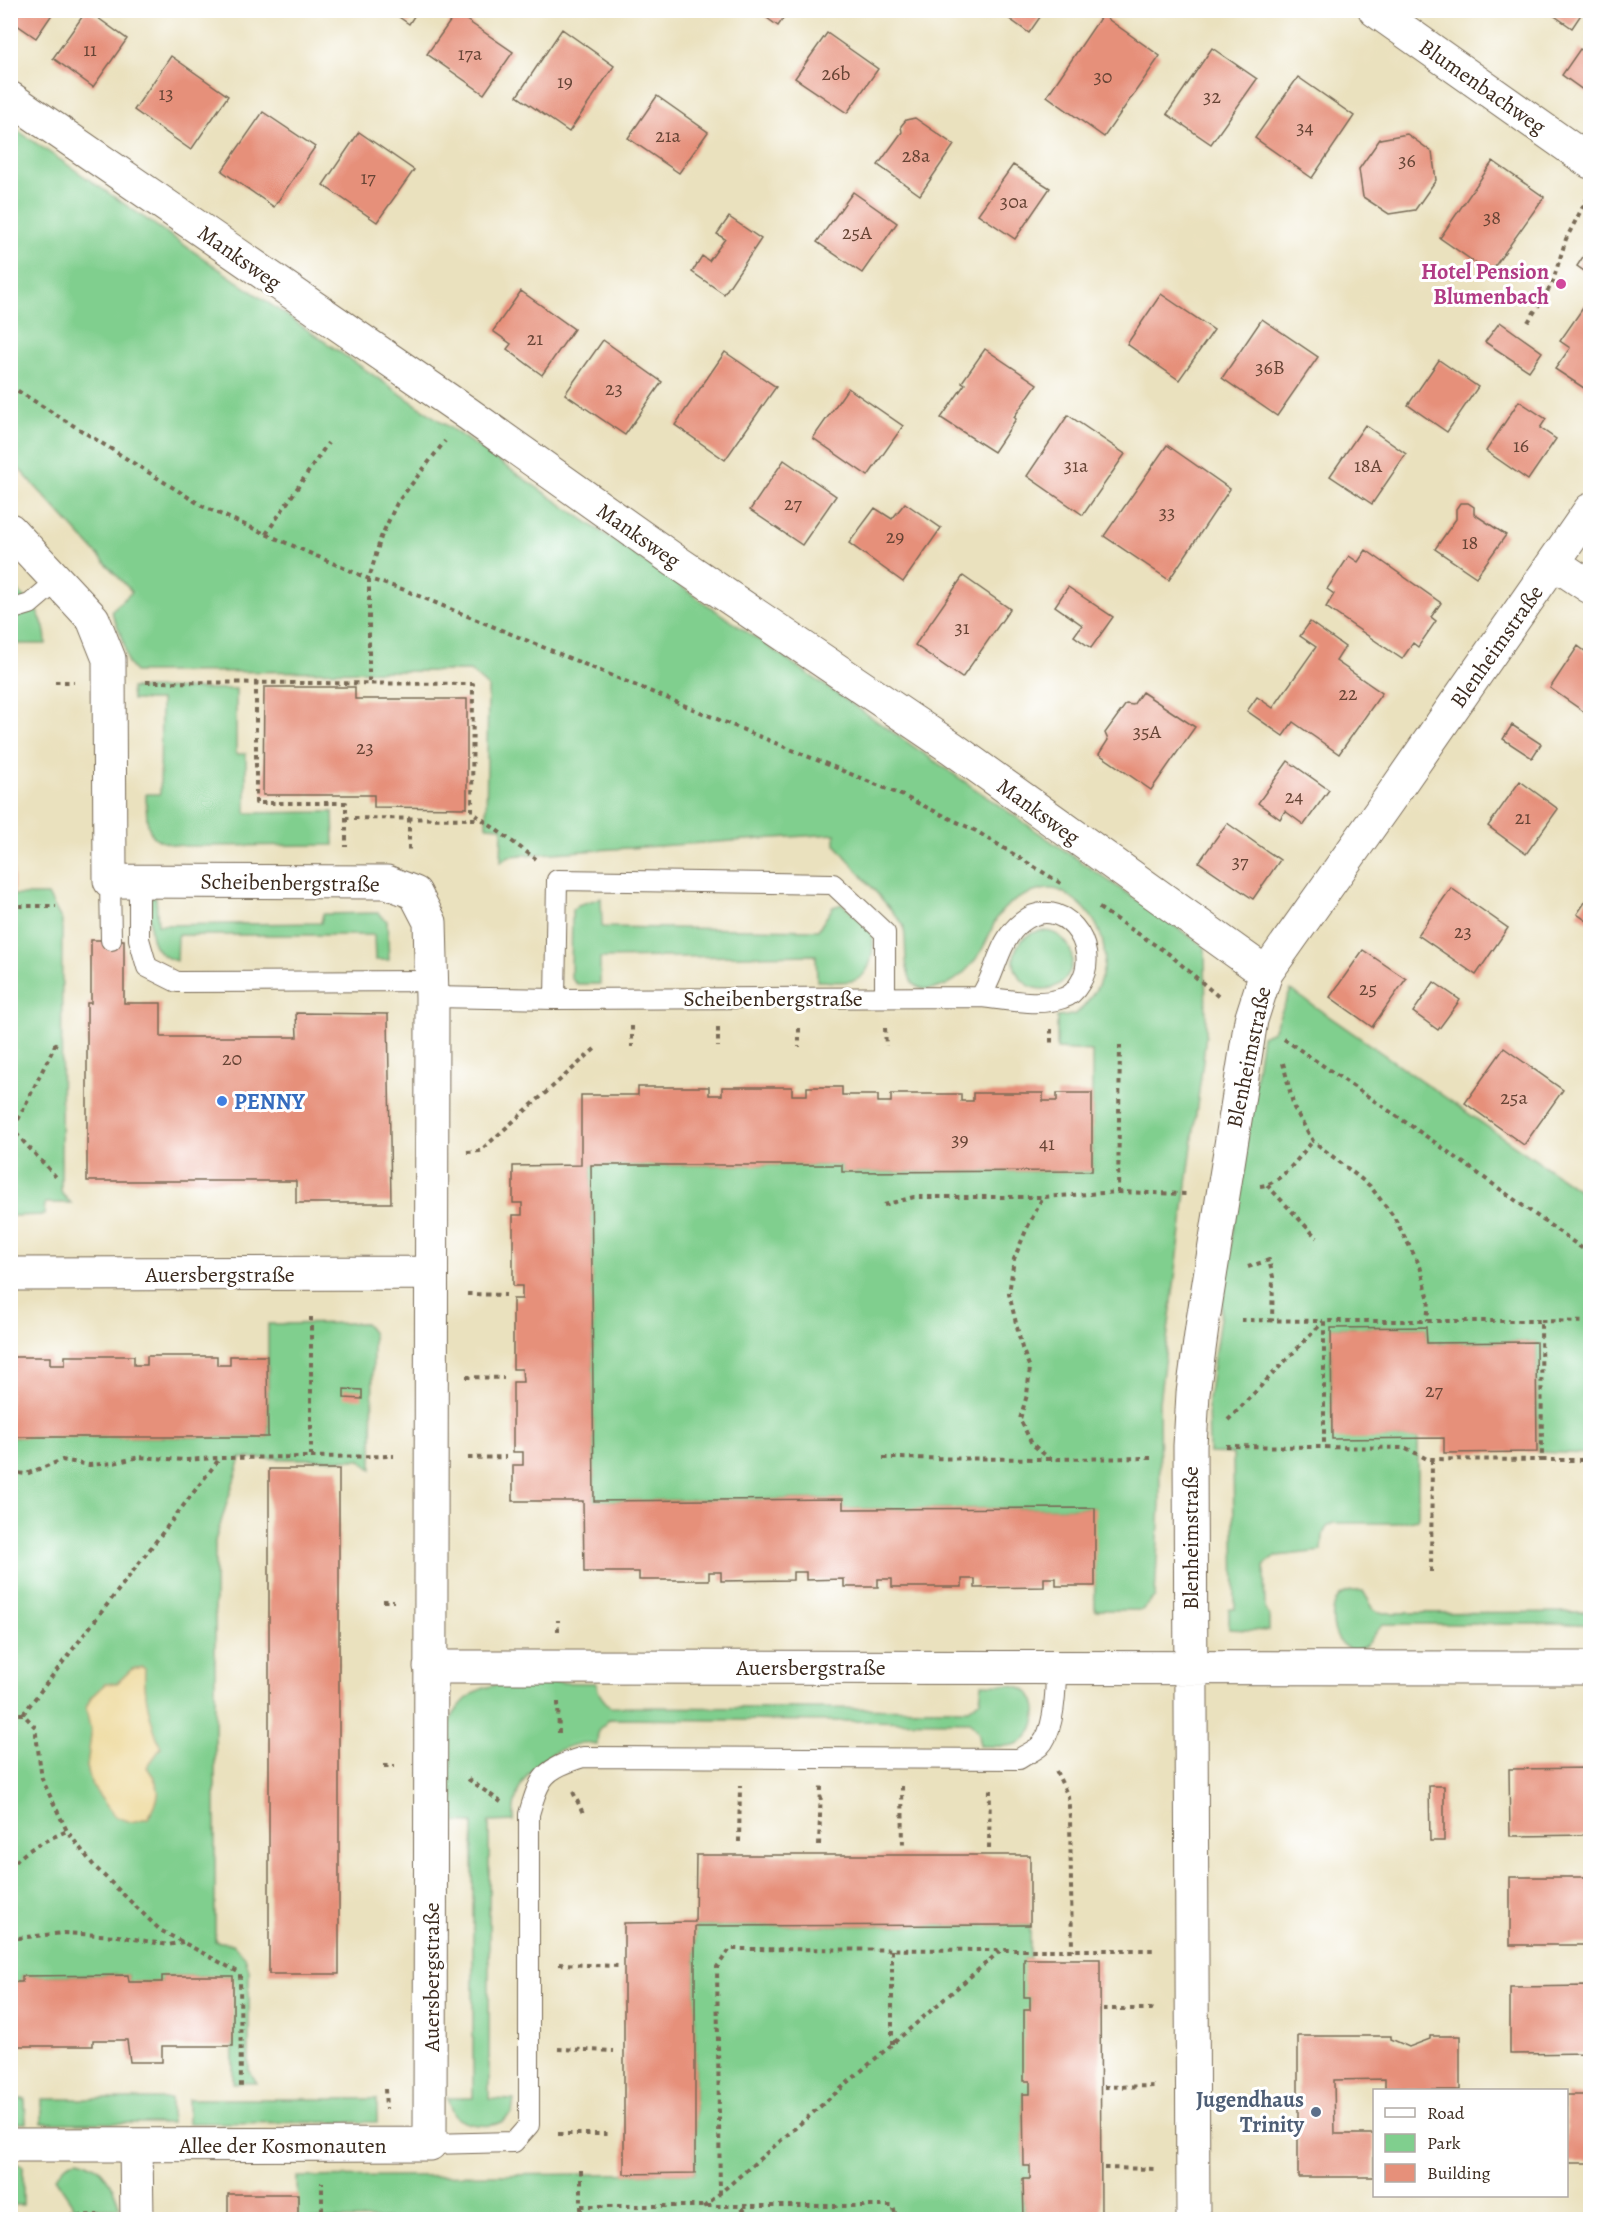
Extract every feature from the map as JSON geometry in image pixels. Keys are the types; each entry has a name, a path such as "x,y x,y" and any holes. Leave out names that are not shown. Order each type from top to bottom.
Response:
{"street":[{"name":"Blumenbachweg","path":"1375,10 1590,162"},
{"name":"Manksweg","path":"10,98 467,413 674,560 952,748 1266,974"},
{"name":"Blenheimstraße","path":"1193,2220 1191,1667 1185,1450 1222,1190 1251,1020 1266,974 1590,510"},
{"path":"10,530 93,619 109,659 124,881"},
{"path":"1554,562 1590,587"},
{"name":"Scheibenbergstraße","path":"124,881 387,882 415,893 430,922 432,989"},
{"name":"Auersbergstraße","path":"430,2144 432,989"},
{"name":"Auersbergstraße","path":"10,1274 430,1274"},
{"name":"Auersbergstraße","path":"430,1667 1191,1667"},
{"path":"1191,1667 1590,1668"},
{"name":"Allee der Kosmonauten","path":"10,2145 430,2144"},
{"path":"123,2217 136,2145"}],"lane":[{"path":"10,610 30,604 57,580"},
{"path":"555,999 557,880 833,884 885,933 885,997"},
{"path":"111,940 124,881"},
{"path":"124,881 147,967 177,982 432,989"},
{"name":"Scheibenbergstraße","path":"432,989 555,999 980,997 1050,1002 1066,998 1075,991 1083,979 1087,963 1086,947 1080,933 1069,921 1058,915 1034,914 1022,922 1002,946 990,984 980,997"},
{"path":"430,2144 514,2142 529,2125 529,1814 538,1785 549,1772 565,1762 583,1757 1019,1759 1041,1745 1049,1726 1056,1701 1056,1668"}],"path":[{"path":"1528,322 1552,284 1566,239 1590,194"},
{"path":"10,386 204,507 369,579 413,594 899,794 976,831 1067,887"},
{"path":"369,682 369,579 381,537 397,503 467,413"},
{"path":"266,534 328,443"},
{"path":"138,682 473,684 472,812 544,864 557,880"},
{"path":"256,682 256,803 346,803 346,853"},
{"path":"346,818 481,819"},
{"path":"409,818 409,857"},
{"path":"1095,905 1168,954 1214,993"},
{"path":"10,906 56,906"},
{"path":"1281,1045 1280,1036 1433,1141 1590,1254"},
{"path":"10,1136 57,1041"},
{"path":"1118,1192 1120,1046"},
{"path":"431,1150 480,1151 597,1047"},
{"path":"1282,1053 1294,1108 1313,1141 1370,1186 1394,1217 1420,1266 1429,1300 1427,1321"},
{"path":"12,1128 57,1178"},
{"path":"884,1204 914,1197 1043,1197 1118,1192 1200,1194 1268,1185 1283,1174 1313,1141"},
{"path":"1268,1185 1317,1238"},
{"path":"1043,1197 1014,1259 1009,1294 1022,1348 1030,1368 1027,1395 1020,1419 1032,1444 1050,1459"},
{"path":"1210,1279 1222,1279 1233,1269 1269,1260 1273,1277 1272,1321"},
{"path":"311,1317 311,1456"},
{"path":"1203,1320 1590,1322"},
{"path":"1185,1450 1324,1321"},
{"path":"1324,1321 1324,1447"},
{"path":"1541,1321 1542,1460"},
{"path":"883,1458 1050,1459 1185,1450 1324,1447 1406,1448 1427,1459 1590,1460"},
{"path":"10,1472 26,1474 62,1460 89,1465 114,1463 140,1457 184,1460 311,1456 431,1456"},
{"path":"23,1714 220,1458"},
{"path":"1431,1572 1432,1459"},
{"path":"10,1714 23,1714 35,1727 42,1779 67,1831 102,1874 160,1929 240,1973 241,2090"},
{"path":"1041,1745 1068,1796 1072,1950"},
{"path":"739,1842 741,1758"},
{"path":"819,1845 822,1758"},
{"path":"903,1758 903,1847"},
{"path":"989,1848 990,1758"},
{"path":"432,1767 449,1766 509,1808 529,1814"},
{"path":"10,1869 40,1843 67,1831"},
{"path":"10,1934 19,1938 63,1933 118,1936 168,1945 183,1942"},
{"path":"720,2194 717,1967 730,1949 1192,1950"},
{"path":"892,1950 892,2044"},
{"path":"704,2207 1001,1950"},
{"path":"529,1964 618,1966"},
{"path":"1103,2009 1192,2009"},
{"path":"529,2047 614,2051"},
{"path":"1104,2087 1193,2086"},
{"path":"386,2089 386,2118"},
{"path":"549,2134 611,2134"},
{"path":"1104,2168 1193,2169"},
{"path":"581,2170 581,2220"},
{"path":"322,2179 322,2220"},
{"path":"581,2206 893,2206 897,2220"},
{"path":"741,2207 753,2220"},
{"path":"41,2216 123,2217"}],"green space":[{"path":"11,126 1205,947 1206,1033 1159,1402 1160,1504 1155,1596 1142,1610 1095,1610 1094,1508 843,1509 842,1499 594,1501 591,1165 842,1165 842,1172 1092,1171 1092,1051 1057,1049 1057,1017 1075,1014 1083,1008 1100,982 1104,969 1103,942 1092,918 1072,898 1055,889 1028,894 1002,911 982,950 963,974 937,988 921,988 913,984 909,975 903,924 835,844 835,834 509,856 501,862 502,827 486,826 488,687 470,671 135,672 128,664 123,639 111,611 132,592 11,460"},
{"path":"10,583 36,610 43,625 46,644 11,644"},
{"path":"131,688 236,689 236,754 246,754 246,813 333,812 334,845 186,846 163,842 156,838 148,826 146,794 160,794 161,700 132,700"},
{"path":"11,895 48,895 62,921 61,1190 71,1203 45,1203 44,1215 11,1216"},
{"path":"150,897 156,897 158,925 321,923 323,914 378,913 387,921 389,960 375,960 374,935 178,935 177,961 159,952 154,945 150,927"},
{"path":"601,898 602,927 818,930 833,907 842,904 872,931 871,961 859,978 839,982 817,981 816,955 600,958 600,984 577,984 571,978 572,910 578,905"},
{"path":"1043,931 1059,936 1067,944 1072,960 1067,976 1059,984 1043,989 1027,984 1019,976 1014,960 1019,944 1027,936"},
{"path":"1291,990 1590,1198 1590,1454 1537,1452 1536,1342 1427,1343 1426,1327 1331,1328 1332,1438 1418,1438 1418,1519 1396,1523 1333,1523 1329,1525 1323,1538 1322,1551 1277,1556 1268,1561 1264,1567 1265,1609 1269,1615 1269,1631 1229,1629 1229,1609 1235,1609 1233,1454 1209,1453 1208,1399 1262,1036 1273,1031"},
{"path":"365,1323 373,1334 372,1470 361,1460 241,1458 215,1541 215,1941 233,1944 245,1957 249,1970 249,2070 257,2083 233,2083 232,1976 162,1976 162,1982 129,1982 128,1975 22,1976 22,1982 11,1982 11,1437 268,1437 268,1324"},
{"path":"1352,1591 1363,1591 1373,1608 1379,1613 1590,1612 1590,1624 1383,1624 1365,1646 1351,1649 1338,1640 1333,1612 1339,1597"},
{"path":"515,1682 597,1683 599,1693 610,1707 969,1709 980,1700 982,1684 1003,1684 1024,1689 1031,1695 1036,1711 1033,1729 1028,1736 1013,1745 1001,1746 980,1746 978,1732 969,1722 610,1719 598,1730 597,1745 580,1743 561,1749 543,1760 522,1783 514,1807 514,1821 489,1822 489,2099 514,2100 512,2113 502,2121 490,2125 477,2125 455,2116 447,2098 473,2098 473,1823 448,1822 447,1735 450,1721 457,1709 468,1698 486,1687"},
{"path":"1030,1925 1030,1959 1024,1959 1030,1997 1030,2094 1023,2094 1024,2166 1030,2166 1030,2179 1023,2180 1024,2219 298,2219 297,2177 695,2173 695,1926"},
{"path":"11,2099 25,2099 26,2123 11,2123"},
{"path":"42,2099 171,2099 171,2123 42,2123"},
{"path":"188,2099 377,2099 377,2122 188,2123"},
{"path":"78,2159 101,2171 114,2191 120,2208 75,2208 55,2178 66,2165"},
{"path":"10,2161 23,2166 23,2205 11,2205"}],"sand":[{"path":"142,1667 145,1669 145,1689 149,1709 161,1748 147,1767 158,1787 158,1798 148,1818 131,1822 114,1816 92,1786 87,1767 91,1734 86,1708 91,1697 105,1684 117,1683 132,1669"}],"building":[{"path":"10,10 55,10 36,38 10,20"},
{"path":"87,10 127,39 93,87 53,58"},
{"path":"389,10 418,10 409,24"},
{"path":"756,10 789,10 778,26"},
{"path":"997,10 1045,10 1029,33"},
{"path":"1546,10 1584,10 1572,28"},
{"path":"456,13 513,52 484,94 427,54"},
{"path":"1102,15 1160,56 1104,137 1047,96"},
{"path":"562,29 614,66 569,132 517,96"},
{"path":"827,33 878,69 847,113 795,78"},
{"path":"1212,48 1257,79 1211,144 1167,114"},
{"path":"1580,49 1590,56 1590,95 1562,75"},
{"path":"171,56 228,96 191,150 134,110"},
{"path":"1298,77 1354,116 1312,178 1255,138"},
{"path":"657,96 708,132 679,173 628,138"},
{"path":"263,112 315,147 274,207 222,171"},
{"path":"915,118 954,145 920,195 878,165 902,132 901,126 906,120"},
{"path":"359,132 414,170 377,222 323,185"},
{"path":"1407,134 1432,152 1436,180 1415,210 1389,214 1363,197 1359,169 1380,139"},
{"path":"1493,161 1544,197 1490,273 1440,238"},
{"path":"1013,165 1050,188 1015,239 978,214"},
{"path":"853,192 897,223 862,273 817,242"},
{"path":"729,217 761,239 724,294 692,272 702,256 709,261 725,239 717,234"},
{"path":"1590,246 1590,275 1577,266"},
{"path":"521,291 574,329 542,375 507,349 511,344 493,331"},
{"path":"1161,294 1214,330 1179,380 1127,344"},
{"path":"1590,298 1590,392 1555,369 1570,348 1560,341"},
{"path":"1262,319 1318,357 1277,416 1222,378"},
{"path":"1500,322 1542,352 1529,371 1485,342"},
{"path":"603,340 662,382 625,435 565,394"},
{"path":"985,349 1037,384 1014,417 1016,419 994,452 941,418 965,384 962,382"},
{"path":"725,352 776,387 725,460 675,425"},
{"path":"1439,360 1478,387 1447,432 1408,405"},
{"path":"848,388 903,426 868,476 813,438"},
{"path":"1519,401 1546,419 1540,428 1556,439 1528,480 1486,451"},
{"path":"1068,415 1125,454 1083,515 1027,476"},
{"path":"1365,425 1406,454 1372,504 1330,476"},
{"path":"1167,445 1230,489 1169,580 1104,536"},
{"path":"784,460 836,496 802,545 750,510"},
{"path":"905,503 941,528 903,582 849,543 875,508 892,519"},
{"path":"1460,503 1468,503 1474,507 1474,514 1506,535 1476,577 1435,549 1456,519 1456,509"},
{"path":"1366,550 1441,603 1431,617 1436,621 1418,647 1413,643 1402,659 1326,607 1334,594 1327,589 1349,556 1358,562"},
{"path":"963,576 1010,609 962,678 915,645"},
{"path":"1068,587 1113,617 1091,648 1074,636 1082,625 1055,606"},
{"path":"1310,622 1345,647 1336,661 1382,693 1339,754 1293,722 1283,736 1247,711 1257,697 1273,708 1316,647 1300,636"},
{"path":"1578,646 1590,655 1590,716 1550,688"},
{"path":"264,687 355,687 355,699 467,699 467,808 374,807 374,795 263,795"},
{"path":"1142,692 1195,727 1151,790 1099,754 1108,740 1105,733 1126,704 1133,705"},
{"path":"1512,725 1541,744 1532,758 1503,739"},
{"path":"1288,761 1329,790 1304,825 1285,811 1280,819 1258,803"},
{"path":"10,767 13,767 14,895 10,895"},
{"path":"1520,781 1558,809 1526,854 1488,826"},
{"path":"1227,823 1280,860 1253,899 1199,862"},
{"path":"1451,888 1508,928 1476,975 1418,935"},
{"path":"1590,895 1590,923 1577,914"},
{"path":"91,940 124,940 124,1003 161,1003 161,1037 297,1037 296,1013 388,1014 391,1203 296,1203 296,1181 87,1181 87,1003 91,1003"},
{"path":"1363,950 1406,979 1372,1027 1330,997"},
{"path":"1434,982 1460,1000 1438,1030 1413,1012"},
{"path":"1504,1048 1563,1090 1524,1145 1465,1103"},
{"path":"638,1087 709,1087 709,1095 722,1095 722,1087 792,1087 792,1095 807,1095 807,1087 842,1087 842,1095 878,1095 878,1102 891,1102 891,1094 961,1094 961,1101 973,1101 973,1093 1043,1093 1043,1101 1057,1101 1057,1093 1092,1093 1092,1171 842,1172 842,1165 591,1165 594,1501 843,1499 843,1509 1095,1508 1095,1586 1056,1586 1056,1578 1044,1578 1044,1587 975,1588 975,1579 962,1579 962,1587 892,1587 892,1579 878,1579 878,1587 844,1587 844,1579 806,1580 806,1572 793,1572 793,1580 721,1581 721,1572 709,1572 709,1580 639,1580 639,1572 584,1572 583,1501 513,1501 513,1465 523,1465 523,1452 513,1452 513,1382 523,1382 522,1369 513,1369 513,1299 522,1299 522,1286 513,1286 513,1215 522,1215 522,1203 513,1203 513,1166 581,1165 581,1095 638,1095"},
{"path":"1426,1327 1427,1343 1536,1342 1537,1452 1444,1453 1444,1438 1332,1439 1331,1328"},
{"path":"65,1356 134,1356 134,1365 147,1365 147,1356 217,1356 217,1365 230,1365 230,1356 267,1356 268,1437 10,1437 10,1357 50,1357 50,1365 65,1365"},
{"path":"344,1389 362,1390 362,1399 344,1398"},
{"path":"269,1469 339,1469 339,1974 269,1974"},
{"path":"1590,1768 1590,1835 1510,1836 1509,1769"},
{"path":"1429,1786 1444,1786 1444,1841 1430,1841"},
{"path":"696,1855 1030,1855 1030,1925 695,1926 695,2173 624,2174 624,1923 695,1922"},
{"path":"1510,1877 1590,1877 1590,1945 1510,1945"},
{"path":"1024,1959 1100,1959 1101,2220 1024,2220 1023,2179 1030,2179 1030,2166 1024,2166 1023,2094 1030,2094 1030,2081 1024,2081 1024,2010 1030,2010 1030,1997 1024,1997"},
{"path":"128,1975 129,1982 162,1982 162,1976 233,1976 233,2046 162,2046 162,2062 130,2062 127,2040 93,2040 93,2046 10,2046 10,1982 22,1982 22,1976"},
{"path":"1590,1986 1590,2053 1510,2054 1510,1987"},
{"name":"Jugendhaus Trinity","path":"1298,2036 1391,2036 1391,2039 1409,2047 1430,2039 1430,2036 1460,2036 1460,2089 1385,2089 1385,2079 1334,2080 1335,2134 1373,2134 1373,2177 1298,2177"},
{"path":"1568,2095 1590,2095 1590,2163 1568,2163"},
{"path":"228,2194 298,2194 298,2220 228,2220"}],"place":[{"name":"Hotel Pension Blumenbach","path":"1561,284"},
{"name":"PENNY","path":"222,1101"},
{"name":"Jugendhaus Trinity","path":"1316,2112"}]}
